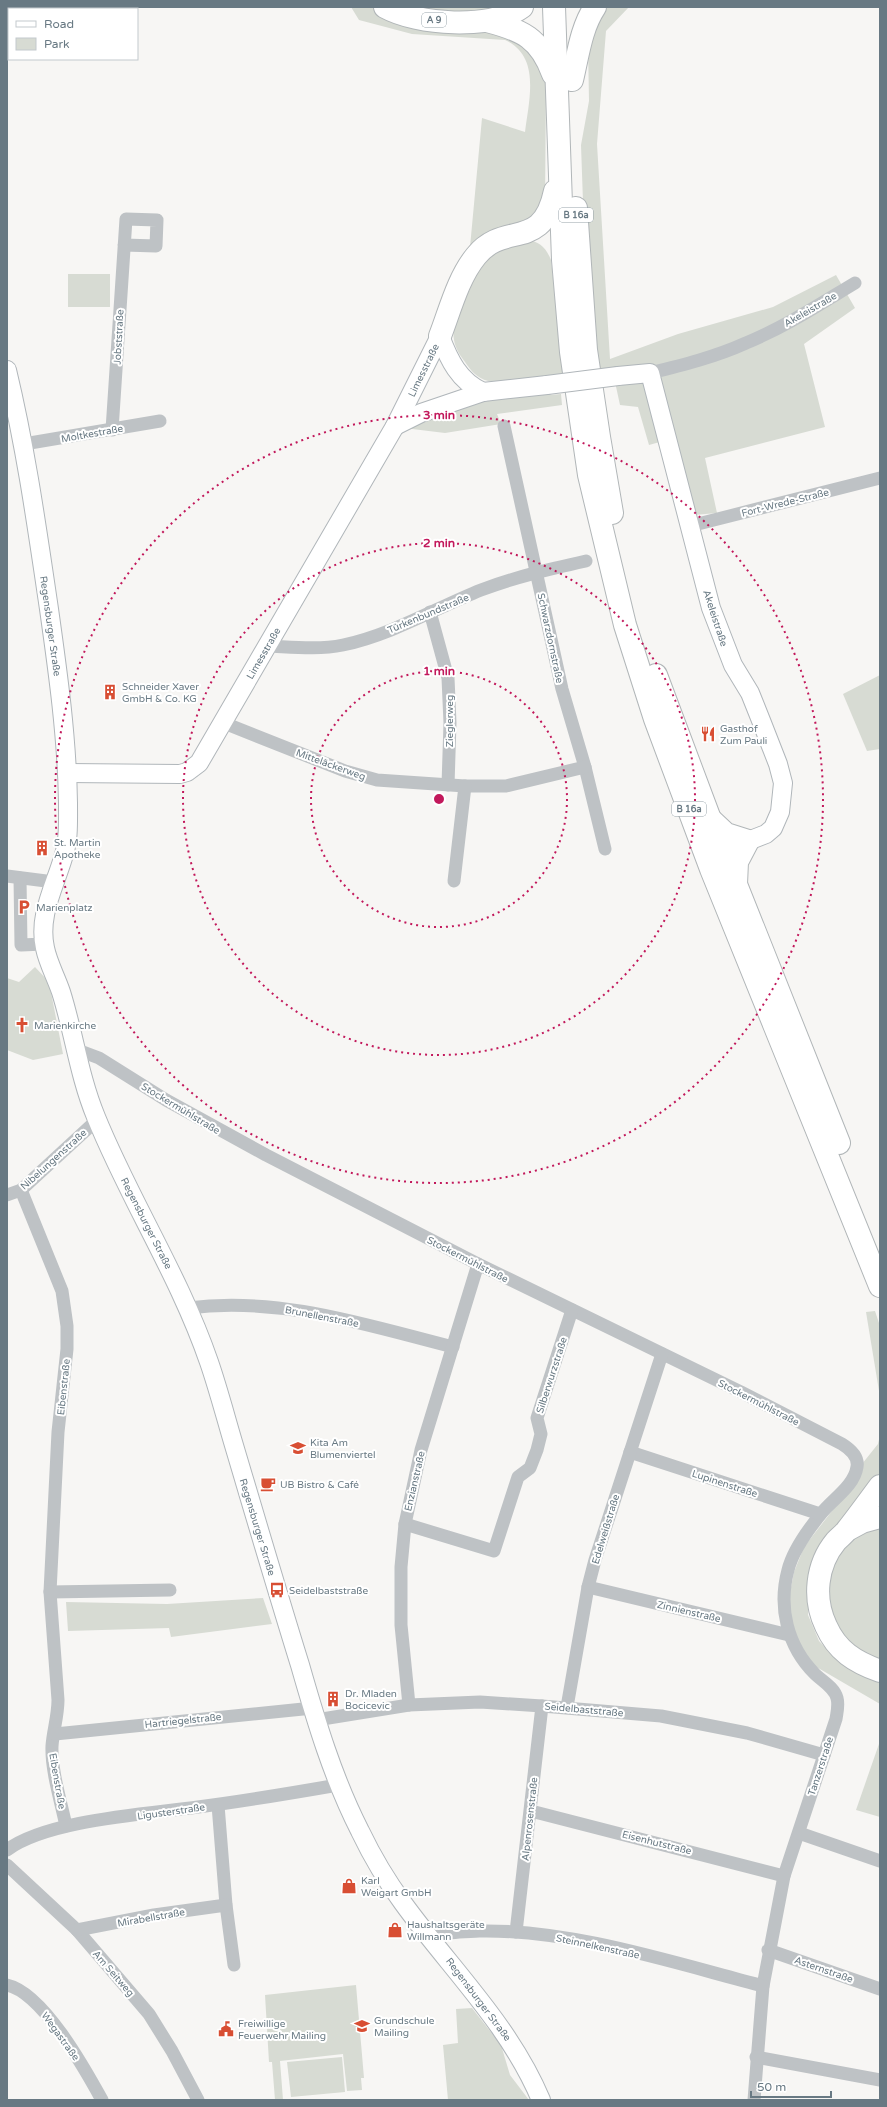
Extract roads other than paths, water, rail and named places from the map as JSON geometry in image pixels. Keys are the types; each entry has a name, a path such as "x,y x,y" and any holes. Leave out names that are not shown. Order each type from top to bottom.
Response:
{"highway":[{"name":"A 9","path":"385,7 408,17 435,20 487,21 508,26 529,36 540,48 564,82"},
{"name":"A 9","path":"487,21 508,15 522,7"},
{"name":"B 16a","path":"554,7 564,82 586,350 612,508 642,630 662,692 872,1247 880,1286"},
{"name":"B 16a","path":"569,7 559,166 563,260 571,352 578,407 591,482 625,625 655,719 711,869 872,1247"},
{"path":"564,82 588,18 595,7"},
{"path":"440,336 465,272 476,255 486,246 500,239 528,232 537,226 550,212 559,166"},
{"path":"528,232 548,243 563,260"},
{"path":"710,819 726,834 748,841 738,862 736,886"},
{"path":"872,1247 880,1298"},
{"path":"880,1486 846,1531 836,1541 819,1576 818,1586 820,1610 828,1632 836,1644 847,1655 862,1665 880,1671"},
{"path":"846,1531 862,1522 880,1516"}],"street":[{"name":"Jobststraße","path":"112,430 124,245"},
{"name":"Akeleistraße","path":"483,392 650,373 716,355 746,343 790,322 855,283"},
{"name":"Limesstraße","path":"440,336 447,354 458,373 472,387 483,392"},
{"name":"Limesstraße","path":"67,773 171,774 187,772 195,767 204,757 395,426 440,336"},
{"name":"Regensburger Straße","path":"7,370 24,444 55,655 66,745 66,844 64,858 54,882"},
{"name":"Akeleistraße","path":"650,373 711,608 733,665 750,693 778,764 783,783 780,812 774,828 766,834 748,841"},
{"path":"395,426 421,413 483,392"},
{"name":"Moltkestraße","path":"24,444 160,421"},
{"name":"Schwarzdornstraße","path":"504,426 562,689 585,768 605,849"},
{"name":"Fort-Wrede-Straße","path":"690,526 880,478"},
{"name":"Türkenbundstraße","path":"267,646 311,648 343,645 380,633 482,590 536,572 586,561"},
{"name":"Zieglerweg","path":"430,612 448,678 450,700 448,785"},
{"name":"Mitteläckerweg","path":"224,723 360,776 402,783 464,786 506,786 585,768"},
{"path":"454,880 464,786"},
{"path":"13,877 54,882 45,916 44,944 21,945 13,877"},
{"name":"Regensburger Straße","path":"44,944 61,993 75,1050 97,1120 188,1308 210,1364 314,1714 338,1785 375,1860 403,1903 473,1989 512,2044 529,2071 541,2100"},
{"name":"Stockermühlstraße","path":"75,1050 99,1058 215,1129 478,1264 741,1392 842,1444 851,1450 856,1458 857,1466"},
{"name":"Nibelungenstraße","path":"7,1195 21,1190 97,1120"},
{"name":"Eibenstraße","path":"21,1190 62,1291 67,1326 67,1349 58,1432 50,1592 58,1700 58,1717 52,1745 52,1758 66,1826"},
{"name":"Enzianstraße","path":"409,1705 402,1625 401,1567 405,1524 421,1450 478,1264"},
{"name":"Brunellenstraße","path":"188,1308 220,1304 248,1304 307,1311 453,1347"},
{"name":"Silberwurzstraße","path":"405,1524 494,1551 518,1477 530,1468 537,1450 541,1434 537,1418 572,1310"},
{"name":"Edelweißstraße","path":"567,1707 588,1587 603,1532 662,1354"},
{"name":"Lupinenstraße","path":"630,1452 820,1514"},
{"name":"Tanzerstraße","path":"754,2100 762,1986 768,1950 784,1876 836,1719 838,1707 837,1697 831,1688 806,1663 789,1635 784,1616 784,1590 793,1555 820,1514 854,1476 857,1466"},
{"name":"Zinnienstraße","path":"588,1587 789,1635"},
{"path":"50,1592 170,1590"},
{"name":"Seidelbaststraße","path":"314,1714 409,1705 480,1702 567,1707 661,1716 747,1733 824,1755"},
{"name":"Alpenrosenstraße","path":"516,1932 542,1706"},
{"name":"Hartriegelstraße","path":"55,1734 314,1714"},
{"name":"Ligusterstraße","path":"7,1850 25,1840 66,1826 218,1805 338,1785"},
{"path":"218,1805 226,1905 234,1965"},
{"name":"Eisenhutstraße","path":"531,1811 784,1876"},
{"path":"799,1832 880,1861"},
{"name":"Am Seitweg","path":"7,1865 77,1930 149,2014 172,2051 198,2100"},
{"name":"Mirabellstraße","path":"77,1930 154,1915 226,1905"},
{"name":"Steinnelkenstraße","path":"432,1939 452,1932 516,1932 572,1939 660,1959 762,1986"},
{"name":"Asternstraße","path":"768,1950 880,1989"},
{"name":"Wegastraße","path":"7,1985 15,1986 34,2002 55,2026 88,2074 102,2100"},
{"path":"756,2057 880,2080"}],"place":[{"name":"Schneider Xaver GmbH & Co. KG","path":"110,692"},
{"name":"Gasthof Zum Pauli","path":"708,734"},
{"name":"St. Martin Apotheke","path":"42,848"},
{"name":"Marienplatz","path":"24,907"},
{"name":"Marienkirche","path":"22,1025"},
{"name":"Kita Am Blumenviertel","path":"298,1448"},
{"name":"UB Bistro & Café","path":"268,1484"},
{"name":"Seidelbaststraße","path":"277,1590"},
{"name":"Dr. Mladen Bocicevic","path":"333,1699"},
{"name":"Karl Weigart GmbH","path":"349,1886"},
{"name":"Haushaltsgeräte Willmann","path":"395,1930"},
{"name":"Grundschule Mailing","path":"362,2026"},
{"name":"Freiwillige Feuerwehr Mailing","path":"226,2029"}]}
